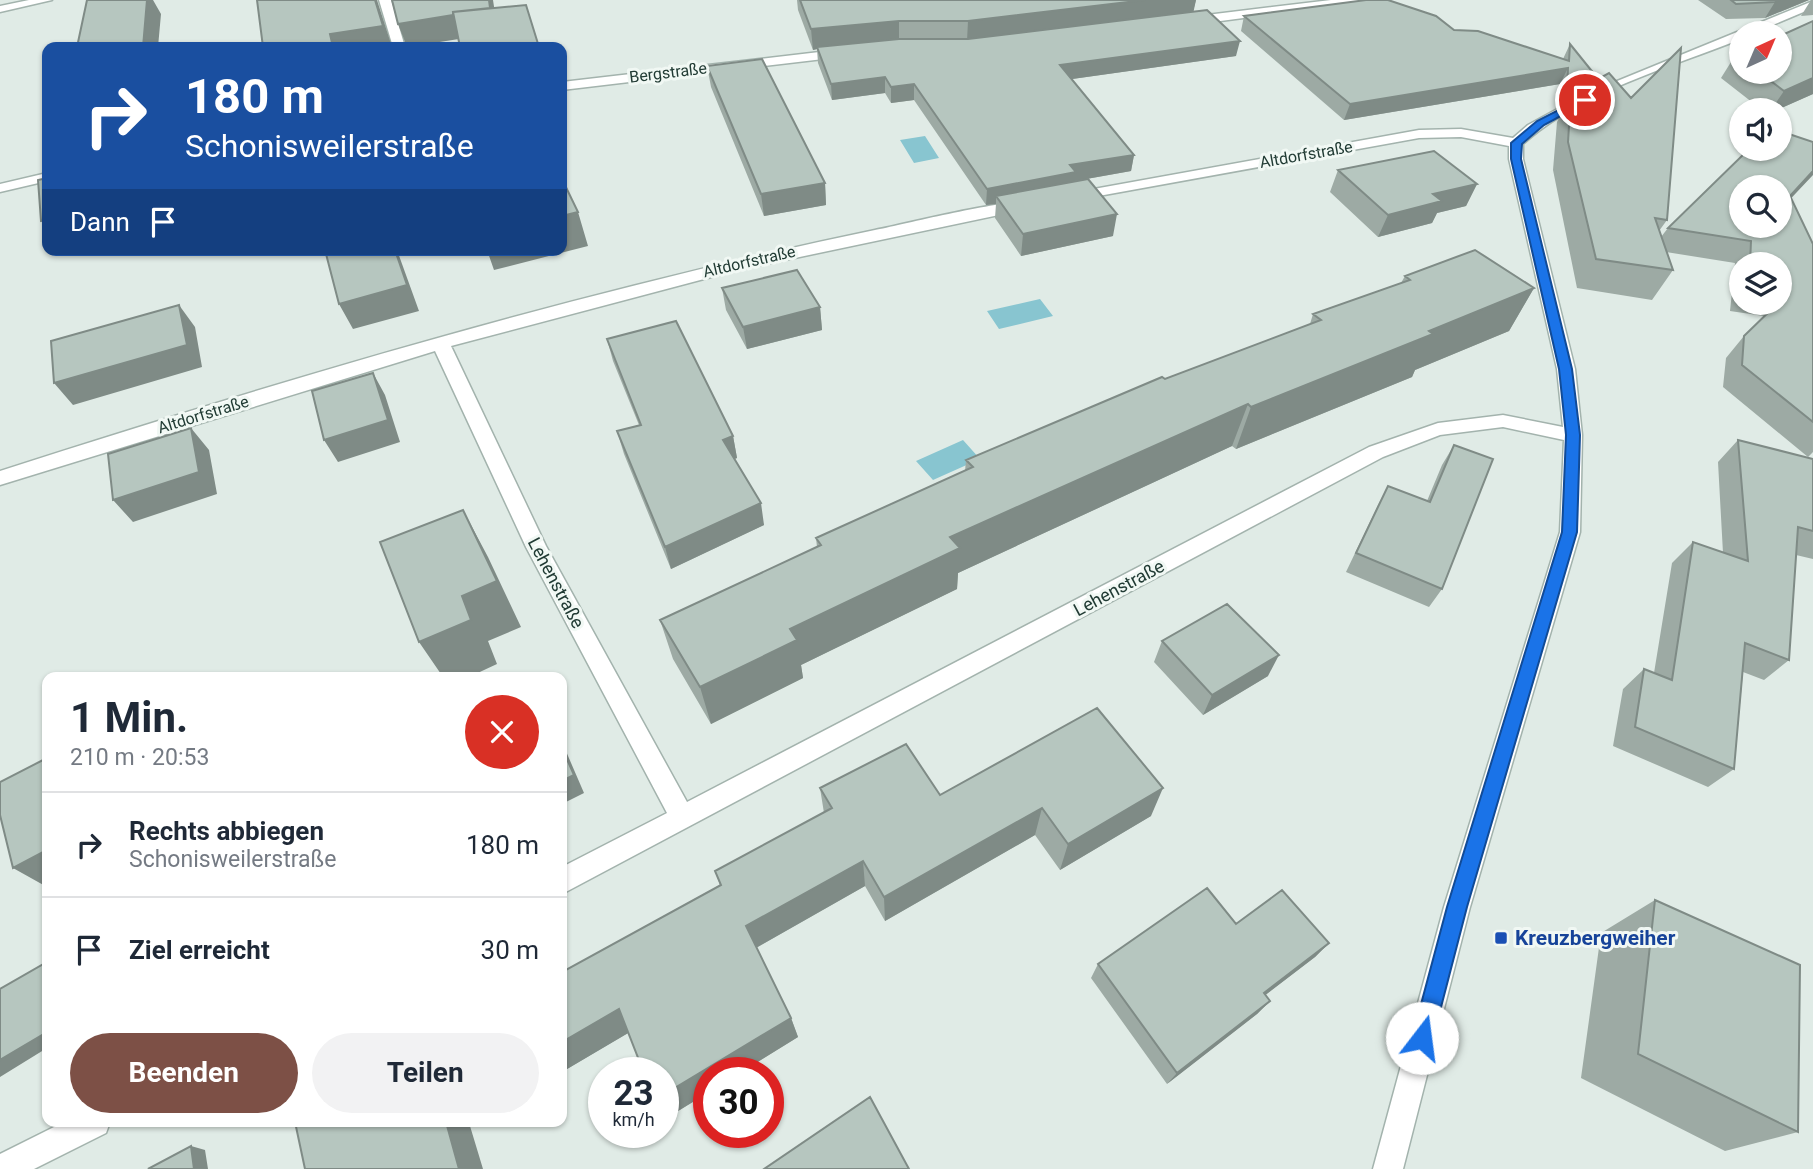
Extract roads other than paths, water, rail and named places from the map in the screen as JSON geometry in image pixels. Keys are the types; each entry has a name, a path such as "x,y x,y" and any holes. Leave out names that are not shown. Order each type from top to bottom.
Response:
{"street":[{"path":"0,9 46,0"},
{"path":"385,0 398,42"},
{"path":"1183,22 1359,0"},
{"path":"1774,21 1813,5"},
{"path":"1388,1169 1457,907 1570,532 1573,435 1566,369 1516,159 1516,143 1541,123 1585,100 1729,40"},
{"name":"Bergstraße","path":"567,85 858,52"},
{"name":"Altdorfstraße","path":"0,478 440,342 667,280 895,229 1419,134 1461,133 1516,143"},
{"path":"0,188 42,178"},
{"name":"Lehenstraße","path":"440,342 536,547 682,818"},
{"name":"Lehenstraße","path":"567,878 1376,452 1438,429 1503,421 1573,435"},
{"path":"2,1169 85,1127"}],"water":[{"path":"925,136 939,158 914,163 900,140"},
{"path":"1040,299 1053,316 999,329 987,311"},
{"path":"963,440 980,459 933,480 916,461"}],"place":[{"name":"Kreuzbergweiher","path":"1501,938"}]}
